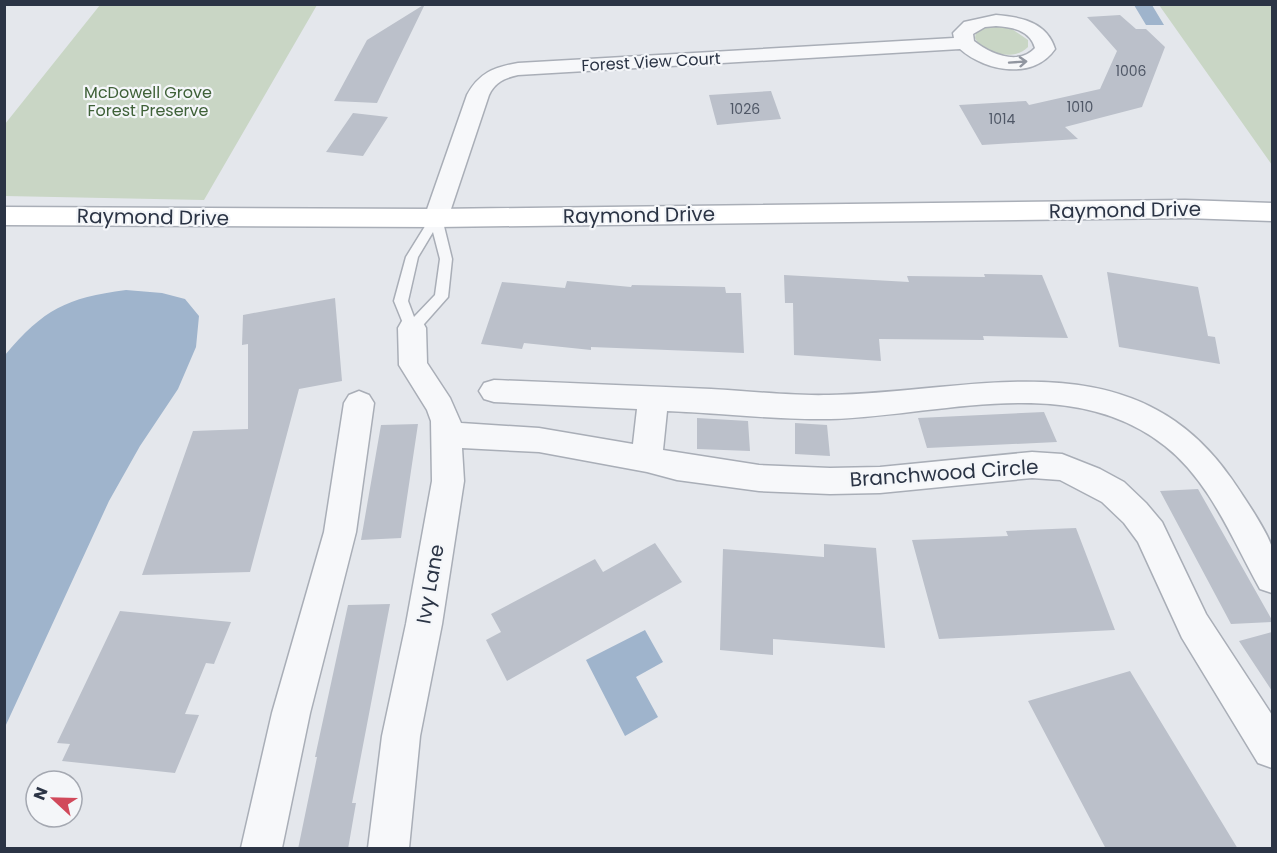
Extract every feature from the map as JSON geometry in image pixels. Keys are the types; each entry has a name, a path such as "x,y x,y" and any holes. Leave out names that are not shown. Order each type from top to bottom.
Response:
{"street":[{"name":"Forest View Court","path":"436,218 478,95 485,81 494,75 518,69 965,43"},
{"name":"Raymond Drive","path":"4,216 436,218 1173,209 1272,212"},
{"name":"Ivy Lane","path":"388,849 401,736 448,481 448,435 440,406 413,365 412,328"},
{"path":"494,391 826,407 890,405 1038,392 1075,394 1105,400 1130,408 1157,423 1180,439 1198,457 1212,474 1272,578"},
{"path":"647,459 653,399"},
{"path":"261,849 291,714 340,532 358,403"},
{"name":"Branchwood Circle","path":"448,435 540,440 647,459 677,467 759,478 830,481 937,476 1032,465 1062,467 1089,478 1113,492 1136,513 1150,532 1194,626 1272,749"}],"lane":[{"path":"412,328 441,297 446,259 436,218"},
{"name":"Ivy Lane","path":"412,328 401,301 412,257 436,218"}],"green space":[{"name":"McDowell Grove Forest Preserve","path":"100,5 317,5 204,200 5,196 5,124"},
{"path":"1159,5 1272,5 1272,165"},
{"path":"994,26 1012,29 1028,40 1028,47 1008,55 985,49 975,38 976,32"}],"water":[{"path":"1134,5 1152,5 1164,25 1146,25"},
{"path":"126,290 162,293 185,299 199,316 196,347 178,389 140,446 109,501 5,727 5,355 32,327 58,308 87,297"},
{"path":"645,630 663,662 636,677 658,717 625,736 586,660"}],"building":[{"path":"425,4 377,103 334,101 367,40"},
{"path":"1120,15 1136,29 1146,29 1165,47 1142,107 1065,127 1078,139 982,145 959,105 1026,101 1029,105 1100,89 1117,51 1087,17"},
{"path":"771,91 781,119 717,125 709,95"},
{"path":"353,113 388,117 363,156 326,152"},
{"path":"1107,272 1198,287 1208,336 1215,337 1220,364 1119,347"},
{"path":"984,274 1042,275 1068,338 983,336 984,340 879,339 881,361 794,355 793,303 785,303 784,275 909,282 907,276 985,277"},
{"path":"567,281 631,287 632,285 725,287 726,293 741,293 744,353 591,347 591,350 524,343 522,349 481,344 502,282 565,288"},
{"path":"335,298 342,381 299,389 250,572 142,575 193,431 248,429 248,344 242,345 243,315"},
{"path":"1044,412 1057,442 927,448 918,418"},
{"path":"697,418 748,421 750,451 697,449"},
{"path":"795,423 827,425 830,456 795,454"},
{"path":"418,424 401,538 361,540 381,425"},
{"path":"1198,489 1272,622 1231,624 1160,491"},
{"path":"1076,528 1115,630 939,639 912,540 1008,536 1006,531"},
{"path":"655,543 682,582 507,681 486,640 501,632 491,614 595,559 603,572"},
{"path":"824,544 876,548 885,648 773,639 773,655 720,650 723,549 824,557"},
{"path":"390,604 352,803 356,803 348,849 298,849 317,757 315,757 348,605"},
{"path":"120,611 231,622 214,664 206,663 185,714 199,715 175,773 62,761 70,744 57,743"},
{"path":"1272,632 1272,691 1239,641"},
{"path":"1130,671 1238,849 1106,849 1028,701"}]}
